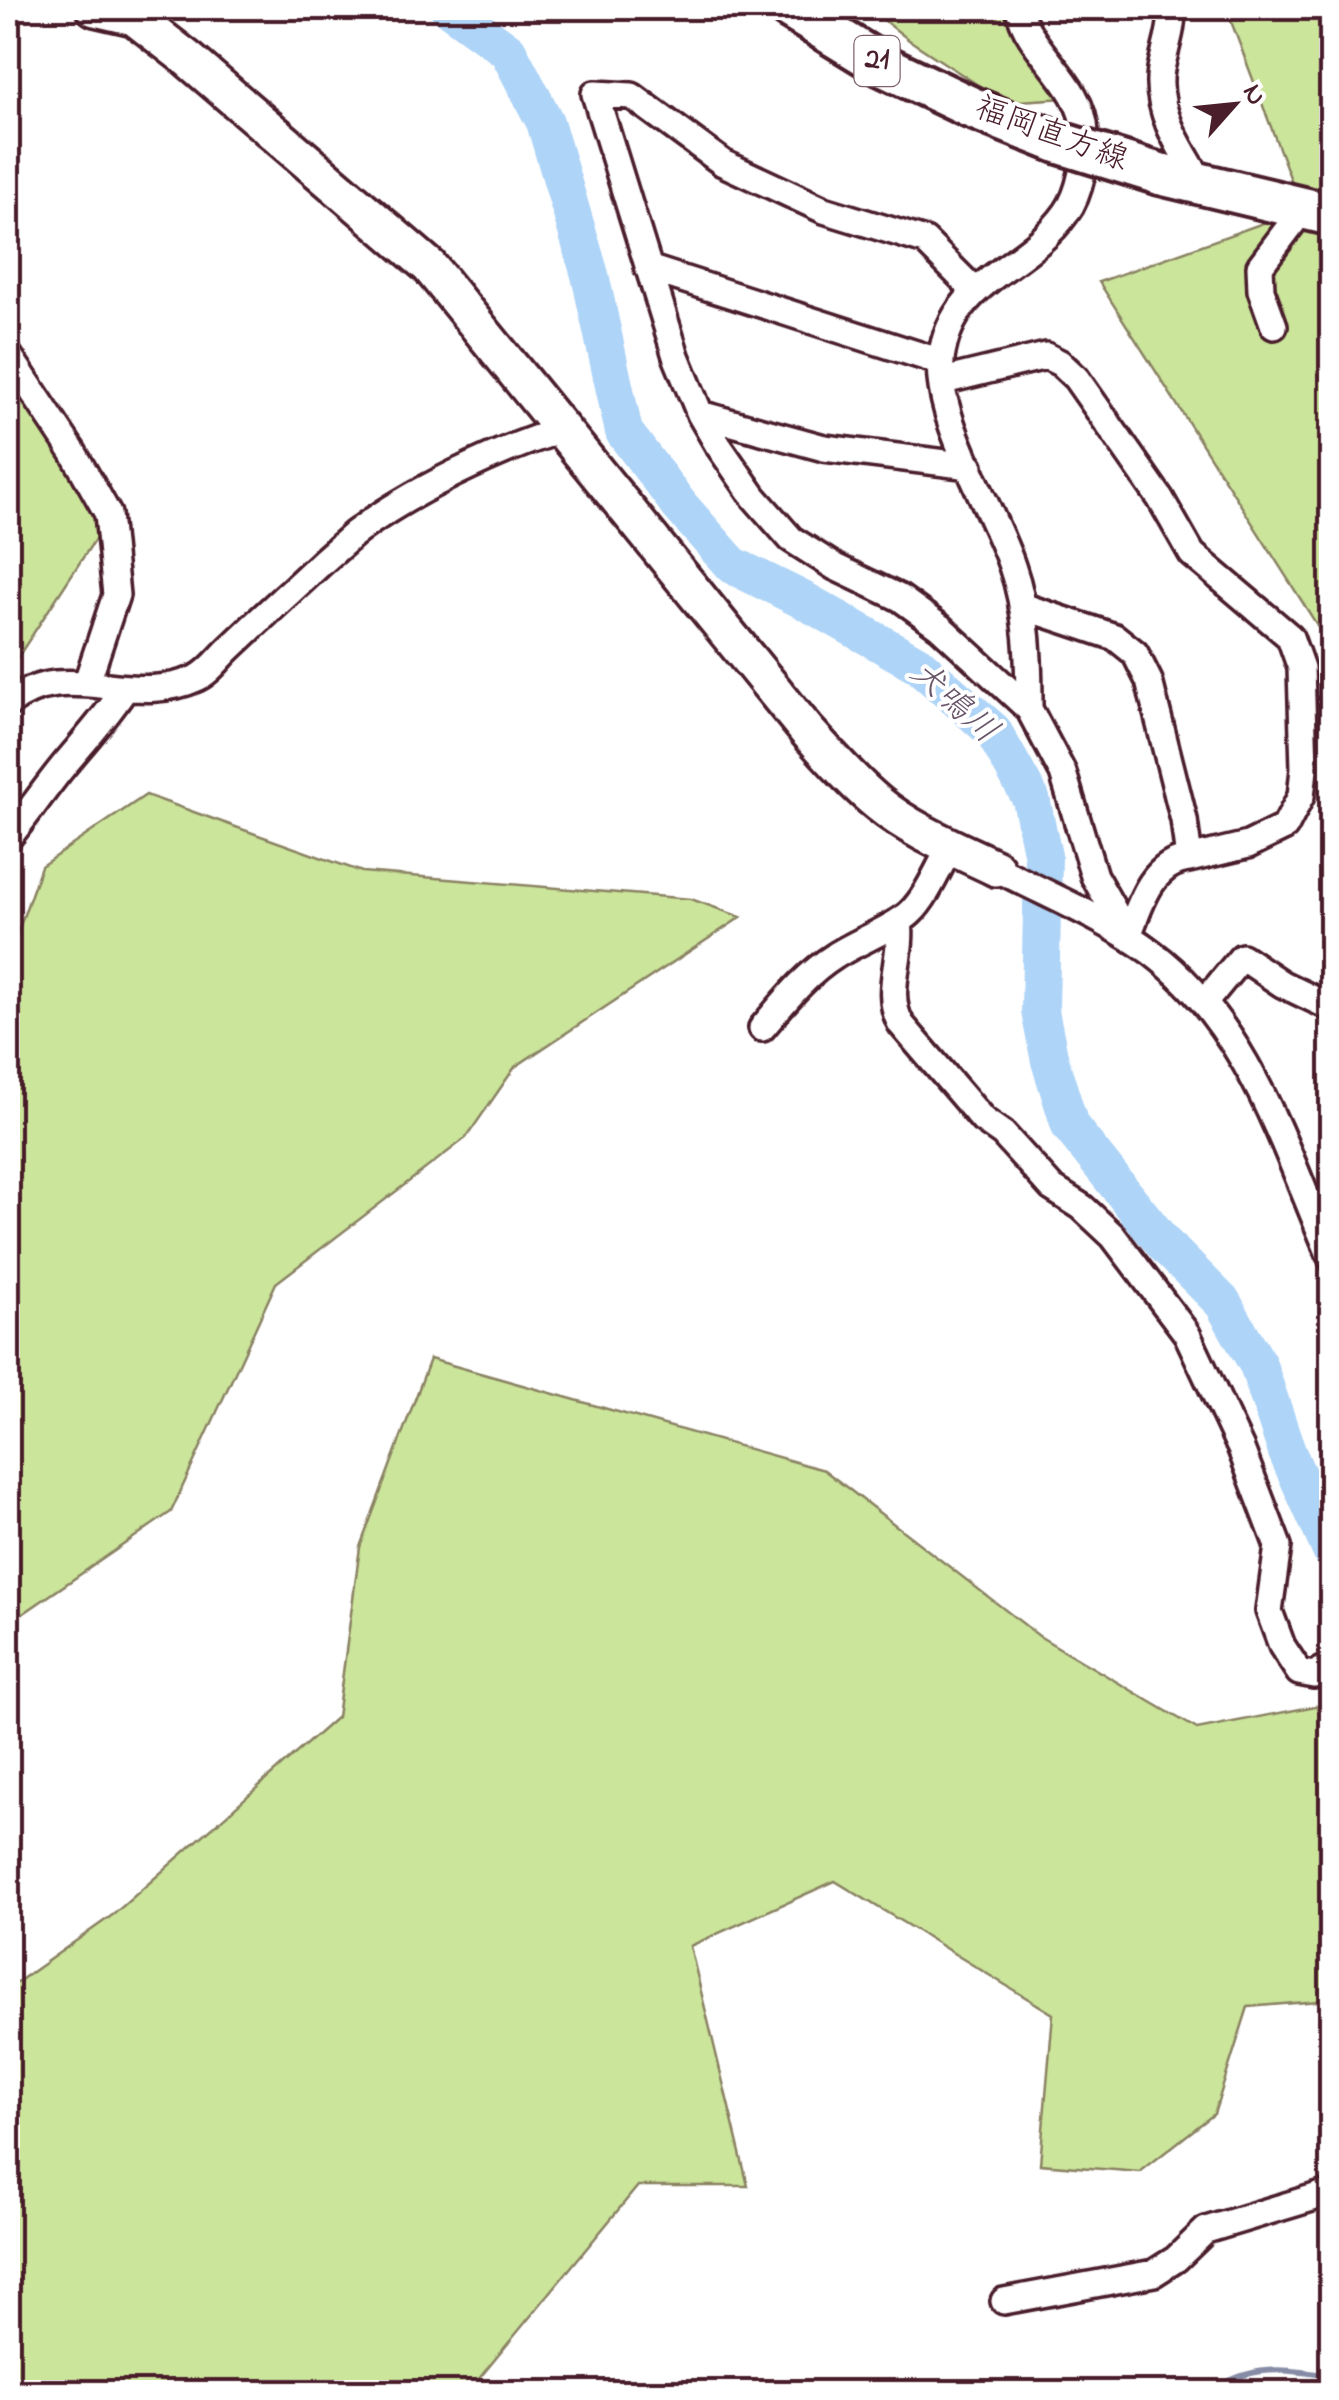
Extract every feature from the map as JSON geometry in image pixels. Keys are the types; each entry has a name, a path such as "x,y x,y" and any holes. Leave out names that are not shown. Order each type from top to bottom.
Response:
{"main road":[{"name":"福岡直方線","path":"788,8 882,64 1060,143 1160,174 1317,212"}],"street":[{"path":"95,8 134,18 188,59 429,266 807,731 880,806 1128,936 1154,954 1204,1003 1243,1054 1332,1260"},
{"path":"1018,8 1026,30 1056,66 1078,107 1085,130 1082,172 1067,212 1036,243 974,290 951,319 942,372 945,406 1014,569 1022,606 1028,709"},
{"path":"1172,8 1160,73 1160,102 1202,184"},
{"path":"974,290 925,241 807,202 723,163 632,96 596,94 676,356 700,414 754,497 791,539 835,567 900,598 940,626 1028,709 1063,773 1094,876 1128,936"},
{"path":"1274,326 1262,290 1260,266 1317,212"},
{"path":"648,268 942,372 1046,356 1060,363 1076,378 1160,498 1192,554 1290,637 1301,668 1304,769 1301,796 1285,828 1248,846 1174,861 1156,876 1144,895 1128,936"},
{"path":"8,354 73,452 108,514 116,596 87,682"},
{"path":"700,414 824,448 970,466"},
{"path":"8,704 20,694 48,685 87,682 124,690 170,689 202,676 356,533 428,489 527,440 565,430"},
{"path":"1022,606 1115,637 1136,654 1148,680 1184,820 1189,859"},
{"path":"8,838 63,766 103,722 124,690"},
{"path":"762,1028 804,978 832,957 914,910 951,846"},
{"path":"899,921 902,940 893,990 894,1011 982,1120 1003,1134 1052,1188 1082,1207 1113,1236 1187,1334 1276,1535 1278,1546 1268,1612 1272,1624 1299,1672 1314,1676 1332,1665"},
{"path":"1204,1003 1242,957 1282,984 1332,1008"},
{"path":"1004,2301 1154,2274 1206,2230 1332,2192"}],"green space":[{"path":"868,8 1033,8 1064,98 1004,102 909,40"},
{"path":"1226,8 1331,8 1331,632 1324,636 1099,282 1302,209"},
{"path":"8,370 107,521 8,672"},
{"path":"146,795 362,872 691,899 741,917 515,1067 466,1138 276,1283 171,1512 8,1624 8,960 41,866"},
{"path":"430,1359 824,1470 1039,1636 1197,1729 1331,1703 1331,2000 1248,2007 1214,2114 1140,2172 1040,2164 1053,2014 835,1881 690,1946 748,2186 638,2186 468,2392 8,2392 8,1989 114,1914 337,1717 360,1547"}],"waterway":[{"name":"犬鳴川","path":"449,8 508,51 545,122 590,275 624,432 680,506 732,565 919,665 993,731 1031,799 1043,856 1040,1011 1070,1126 1164,1244 1223,1303 1258,1365 1287,1452 1332,1553"},
{"path":"1212,2392 1239,2377 1269,2371 1332,2377"}]}
